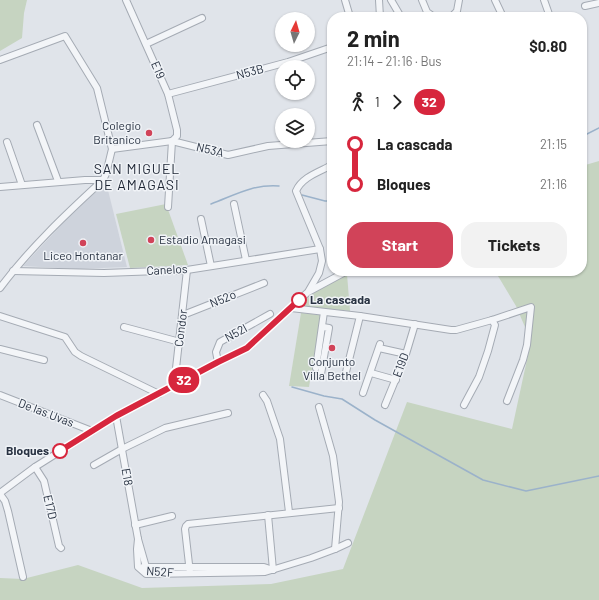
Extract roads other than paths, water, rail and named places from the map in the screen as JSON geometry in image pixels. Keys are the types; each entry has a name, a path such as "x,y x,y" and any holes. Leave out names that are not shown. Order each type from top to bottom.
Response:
{"street":[{"name":"E19","path":"126,0 168,94 177,130 177,136 172,141 168,207"},
{"path":"344,0 348,12"},
{"path":"379,0 380,12"},
{"path":"392,0 398,12"},
{"path":"422,0 427,12"},
{"path":"456,12 459,0"},
{"path":"495,0 501,12"},
{"path":"544,0 548,12"},
{"path":"585,6 599,3"},
{"path":"146,44 202,18"},
{"path":"0,60 65,36 98,88 112,148 106,174 103,180 64,216 13,271 0,288"},
{"name":"N53B","path":"168,94 288,62 327,49"},
{"path":"37,125 58,181"},
{"name":"N53A","path":"112,148 172,141 228,155 268,146 327,141"},
{"path":"7,142 22,185"},
{"path":"308,292 319,273 322,261 320,249 296,191 305,179 327,168"},
{"path":"0,186 58,181 103,180"},
{"path":"234,204 246,260"},
{"path":"201,219 211,266"},
{"name":"Canelos","path":"13,271 104,273 187,270 320,249"},
{"name":"Condor","path":"174,386 187,270"},
{"path":"23,577 8,511 5,501 0,494 35,467 116,416 247,348 308,292 338,276"},
{"name":"N52o","path":"183,315 264,283"},
{"path":"291,308 456,330 492,320 531,306 527,345 523,360 507,401"},
{"path":"316,368 324,312"},
{"name":"N52l","path":"218,362 216,352 220,342 270,314"},
{"path":"0,316 65,337 76,352 81,356 159,394"},
{"path":"345,376 360,316"},
{"path":"464,405 479,377 488,351 495,325 492,320"},
{"name":"E19D","path":"385,405 406,354 415,324"},
{"path":"124,327 180,342"},
{"path":"321,374 329,328 323,327"},
{"path":"364,393 379,346 406,354"},
{"path":"0,349 44,360"},
{"path":"370,373 396,380"},
{"name":"De las Uvas","path":"0,395 92,431"},
{"path":"263,395 267,401 280,439 289,512"},
{"path":"319,407 333,456 336,476 339,508 335,549"},
{"path":"94,466 122,449 165,428 228,413"},
{"name":"E18","path":"116,416 138,539"},
{"name":"E17D","path":"35,467 44,481 59,546 61,548"},
{"path":"190,570 185,529 188,524 289,512 339,508"},
{"path":"268,515 273,570"},
{"path":"136,524 172,516"},
{"name":"N52F","path":"138,539 146,567 265,572 335,549 348,542"},
{"name":"N52F","path":"138,539 138,567 146,574 190,570"},
{"path":"138,567 146,567"}],"waterway":[{"path":"587,134 599,128"},
{"path":"211,204 252,188 279,186"},
{"path":"302,195 327,201"},
{"path":"292,387 324,396 342,399 375,420 483,480 526,491 599,476"}],"place":[{"name":"Colegio Britanico","path":"149,133"},
{"name":"Estadio Amagasi","path":"151,240"},
{"name":"Liceo Hontanar","path":"83,243"},
{"name":"La cascada","path":"299,300"},
{"name":"Conjunto Villa Bethel","path":"332,348"},
{"name":"Bloques","path":"60,451"}],"district":[{"name":"SAN MIGUEL DE AMAGASI","path":"137,178"}]}
